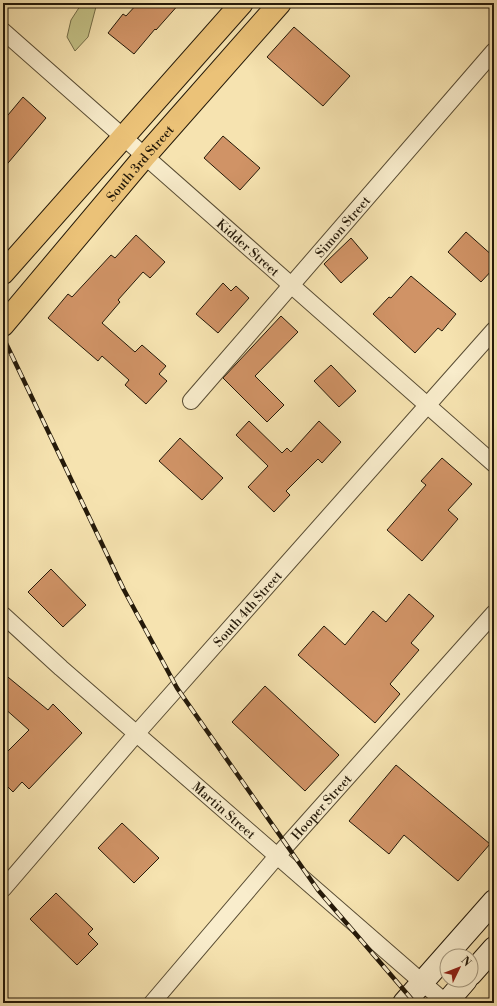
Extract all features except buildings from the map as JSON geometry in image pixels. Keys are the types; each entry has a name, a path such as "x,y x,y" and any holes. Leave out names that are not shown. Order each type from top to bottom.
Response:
{"highway":[{"path":"3,273 242,3"},
{"name":"South 3rd Street","path":"3,325 145,156 280,3"}],"street":[{"name":"Kidder Street","path":"3,32 494,464"},
{"name":"Simon Street","path":"191,401 494,51"},
{"name":"South 4th Street","path":"3,889 137,733 494,330"},
{"name":"Hooper Street","path":"152,1003 278,856 494,613"},
{"name":"Martin Street","path":"3,615 446,1003"},
{"path":"404,1003 494,901"},
{"path":"479,965 494,948"},
{"path":"446,1003 459,988"}],"shaded area":[{"path":"82,3 97,3 88,37 75,51 67,37 71,20"}],"railway":[{"path":"3,337 124,590 177,688 318,890 415,1003"}]}
